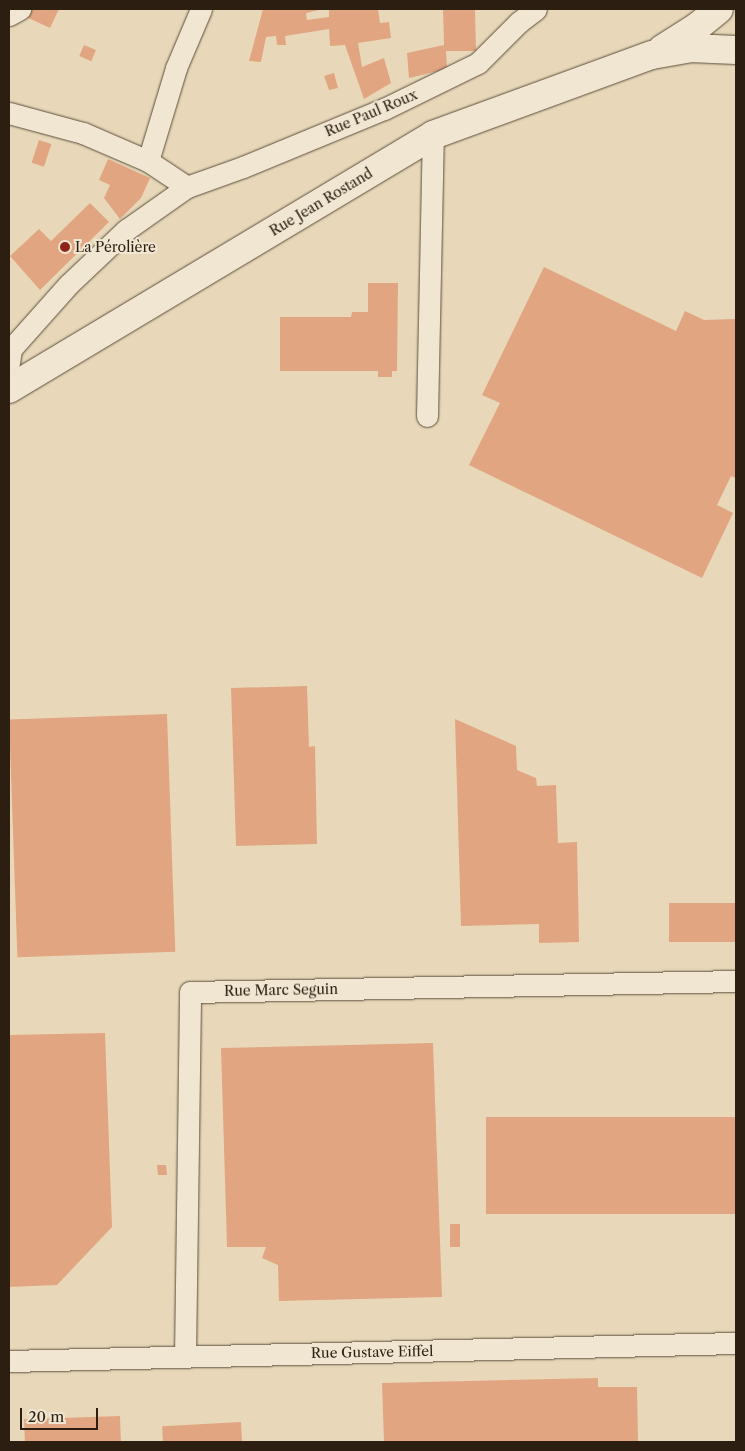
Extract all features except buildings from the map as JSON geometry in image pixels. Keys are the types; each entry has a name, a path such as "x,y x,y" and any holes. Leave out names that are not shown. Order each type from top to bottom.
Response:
{"main road":[{"path":"652,55 697,27 719,9"},
{"path":"724,9 726,22 736,44"},
{"path":"652,55 690,48 736,50"},
{"name":"Rue Jean Rostand","path":"9,389 433,135 652,55"}],"street":[{"path":"9,15 20,9"},
{"path":"148,161 176,68 201,9"},
{"name":"Rue Paul Roux","path":"9,363 11,349 69,284 126,230 187,187 243,168 384,109 478,63 519,22 536,9"},
{"path":"9,113 83,133 148,161 187,187"},
{"path":"427,416 433,135"},
{"name":"Rue Marc Seguin","path":"185,1356 190,992 736,981"},
{"name":"Rue Gustave Eiffel","path":"9,1361 736,1343"}],"place":[{"name":"La Pérolière","path":"65,247"}]}
